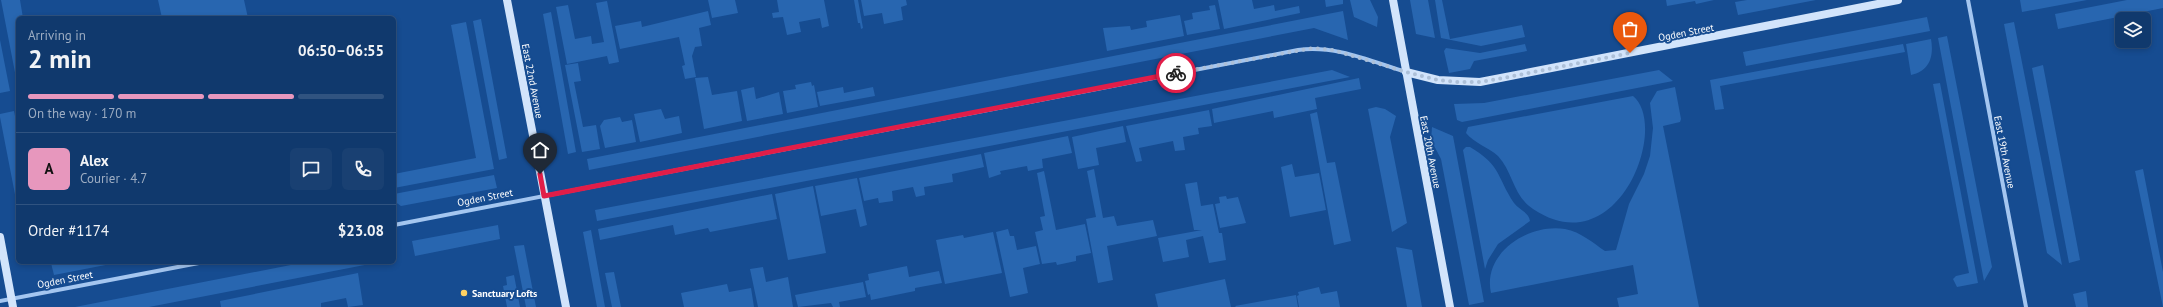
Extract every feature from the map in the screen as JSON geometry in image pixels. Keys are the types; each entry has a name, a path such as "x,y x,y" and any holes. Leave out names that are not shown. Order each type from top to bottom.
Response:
{"street":[{"name":"East 22nd Avenue","path":"507,0 566,307"},
{"name":"East 20th Avenue","path":"1393,0 1450,307"},
{"name":"Ogden Street","path":"396,225 1298,50 1313,48 1333,50 1438,80 1480,82 1898,0"},
{"name":"East 19th Avenue","path":"1968,0 2026,307"},
{"path":"0,237 13,303"},
{"name":"Ogden Street","path":"0,302 13,303 195,264"}],"shaded area":[{"path":"1,0 20,0 23,16 16,16 16,78"},
{"path":"158,0 244,0 248,16 162,16"},
{"path":"708,0 735,0 738,13 712,18"},
{"path":"777,0 824,0 829,26 822,28 820,18 799,22 801,32 787,35 783,17 773,18 772,13 779,12"},
{"path":"854,0 858,0 863,28 861,29 860,23 858,23"},
{"path":"861,0 906,0 907,5 901,7 903,20 884,24 882,13 864,16"},
{"path":"1218,0 1252,0 1254,9 1274,5 1275,11 1299,6 1300,13 1224,29"},
{"path":"1325,0 1343,0 1343,4 1326,7"},
{"path":"1350,0 1370,0 1378,17 1377,27 1354,17"},
{"path":"1410,0 1428,0 1435,38 1416,34"},
{"path":"1435,0 1442,0 1450,39 1522,25 1525,37 1481,46 1441,38"},
{"path":"1666,0 1714,0 1696,4 1695,1 1667,6"},
{"path":"1747,0 1816,0 1738,15 1735,2"},
{"path":"2020,0 2087,0 2022,12"},
{"path":"2127,0 2163,0 2163,8 2143,12 2115,12 2115,18 2058,29 2055,14"},
{"path":"607,1 619,62 609,64 607,56 567,64 556,7 568,5 575,39 591,36 592,44 604,42 596,3"},
{"path":"1215,5 1220,29 1187,35 1184,21 1193,19 1192,13 1210,10 1209,6"},
{"path":"708,11 711,25 699,28 702,46 695,47 692,56 696,77 685,79 682,66 685,65 679,37 620,49 615,26 641,21 642,27"},
{"path":"1343,11 1348,40 1314,28 589,170 587,159"},
{"path":"551,12 576,152 568,154 543,14"},
{"path":"1180,15 1184,36 1107,51 1103,28 1130,26 1131,30 1147,27 1146,21"},
{"path":"1927,17 1930,31 1746,66 1743,52"},
{"path":"481,19 507,158 499,160 473,21"},
{"path":"466,22 494,169 396,188 396,174 476,158 451,25"},
{"path":"2014,22 2062,265 2047,253 2004,24"},
{"path":"1947,36 1992,267 1984,281 1938,38"},
{"path":"1931,39 1932,51 1929,62 1923,70 1911,75 1906,44"},
{"path":"0,40 10,91 0,93"},
{"path":"1525,44 1527,51 1474,61 1470,69 1449,73 1444,51 1446,48 1480,53"},
{"path":"1903,44 1905,52 1720,86 1724,109 1715,110 1710,80"},
{"path":"578,63 581,81 574,82 583,127 596,125 600,149 582,152 565,65"},
{"path":"2043,65 2080,260 2069,263 2032,68"},
{"path":"1332,70 1350,77 597,221 595,210"},
{"path":"1659,70 1673,81 1462,122 1457,120 1454,104 1484,103"},
{"path":"708,77 712,95 737,91 742,121 704,129 695,78"},
{"path":"1359,78 1361,89 1315,98 1317,109 1274,118 1273,111 1214,123 1212,109"},
{"path":"811,82 812,86 814,85 818,107 787,113 783,91 796,89 795,85"},
{"path":"1940,83 1978,283 1957,287 1953,279 1956,276 1969,273 1933,84"},
{"path":"754,87 756,99 779,92 783,114 747,121 741,90"},
{"path":"843,87 844,93 873,87 875,96 820,106 817,92"},
{"path":"1675,87 1681,119 1680,122 1663,126 1699,307 1619,307 1617,298 1638,294 1633,265 1491,293 1490,279 1494,265 1501,254 1511,244 1523,236 1537,231 1551,228 1571,230 1582,235 1605,251 1616,250 1629,204 1644,174 1650,156 1653,128 1650,103 1657,91"},
{"path":"1633,96 1643,112 1645,134 1640,160 1629,185 1612,206 1590,220 1563,222 1533,209 1526,204 1517,191 1507,169 1498,156 1473,140 1466,133 1468,127"},
{"path":"1376,107 1385,109 1396,116 1390,137 1407,223 1392,232 1368,109"},
{"path":"661,109 665,119 679,116 682,133 640,142 634,114"},
{"path":"1209,110 1212,126 1198,128 1199,134 1183,137 1185,150 1175,151 1173,141 1139,148 1142,161 1136,162 1126,126"},
{"path":"14,111 16,121 16,200 0,117 0,114"},
{"path":"1317,112 1327,163 1335,162 1351,241 1334,245 1310,114"},
{"path":"620,117 622,122 632,120 636,142 605,148 600,126 604,120"},
{"path":"1123,126 1126,142 1096,148 1099,165 1078,169 1072,137"},
{"path":"1432,127 1453,136 1484,302 1469,305 1441,159 1431,140"},
{"path":"1068,136 1072,153 1042,159 1043,168 1028,171 1027,166 1000,171 1001,174 989,178 984,153"},
{"path":"1466,147 1470,147 1488,160 1497,172 1514,203 1528,215 1530,221 1498,244 1488,260 1485,269 1463,150"},
{"path":"981,154 984,167 952,174 953,182 924,187 925,195 916,197 913,187 892,191 893,201 879,203 878,198 864,201 859,178"},
{"path":"1292,164 1295,177 1319,173 1326,210 1290,217 1281,167"},
{"path":"1094,169 1103,218 1114,216 1117,226 1153,220 1157,236 1107,246 1113,280 1098,283 1086,219 1096,217 1087,171"},
{"path":"2143,169 2163,272 2163,307 2135,171"},
{"path":"1044,171 1056,230 1085,224 1091,253 1076,256 1076,261 1057,265 1056,262 1042,264 1035,232 1043,230 1040,217 1045,216 1037,173"},
{"path":"494,175 497,188 401,206 396,202 396,194"},
{"path":"857,178 867,225 860,227 856,209 821,216 815,186"},
{"path":"1197,182 1201,206 1213,204 1219,233 1222,233 1226,260 1209,263 1203,236 1186,240 1189,257 1163,262 1158,238 1202,230 1194,230 1185,184"},
{"path":"813,186 826,253 788,260 775,194"},
{"path":"772,194 777,219 710,232 708,228 675,235 673,225 600,240 598,229"},
{"path":"1226,196 1227,199 1238,197 1246,223 1220,228 1215,204 1220,203 1219,197"},
{"path":"498,225 500,239 415,256 412,241"},
{"path":"1008,229 1010,236 1014,236 1017,250 1036,246 1040,264 1023,268 1028,293 1010,297 996,232"},
{"path":"591,230 605,307 597,307 583,232"},
{"path":"993,232 1002,273 945,284 936,240 963,235 964,238"},
{"path":"524,245 536,307 526,307 514,246"},
{"path":"1396,247 1412,250 1422,307 1407,307"},
{"path":"51,264 111,264 54,275"},
{"path":"296,264 370,264 149,307 75,307"},
{"path":"907,266 909,277 939,271 942,283 915,288 915,291 871,300 870,294 868,295 865,281 869,280 868,274"},
{"path":"763,267 766,282 788,277 793,307 758,307 750,269"},
{"path":"614,272 621,307 612,307 605,273"},
{"path":"358,273 363,305 348,307 346,298 321,303 321,307 221,307 220,301"},
{"path":"514,275 520,307 507,307 503,286 507,285 506,277"},
{"path":"1225,279 1231,307 1158,307 1155,294"},
{"path":"863,282 866,297 839,302 840,307 833,307 831,303 798,307 795,295"},
{"path":"727,284 729,292 751,288 754,307 684,307 681,293"},
{"path":"1319,287 1321,294 1337,291 1340,307 1299,307 1297,296 1299,295 1298,292"},
{"path":"2086,291 2088,307 2076,307 2073,294"},
{"path":"1296,295 1298,307 1235,306"}],"way so far":[{"path":"1176,73 1313,48 1333,50 1438,80 1480,82 1630,53"}],"place":[{"name":"Sanctuary Lofts","path":"464,293"}],"route":[{"path":"540,174 544,196 1176,73"}]}
